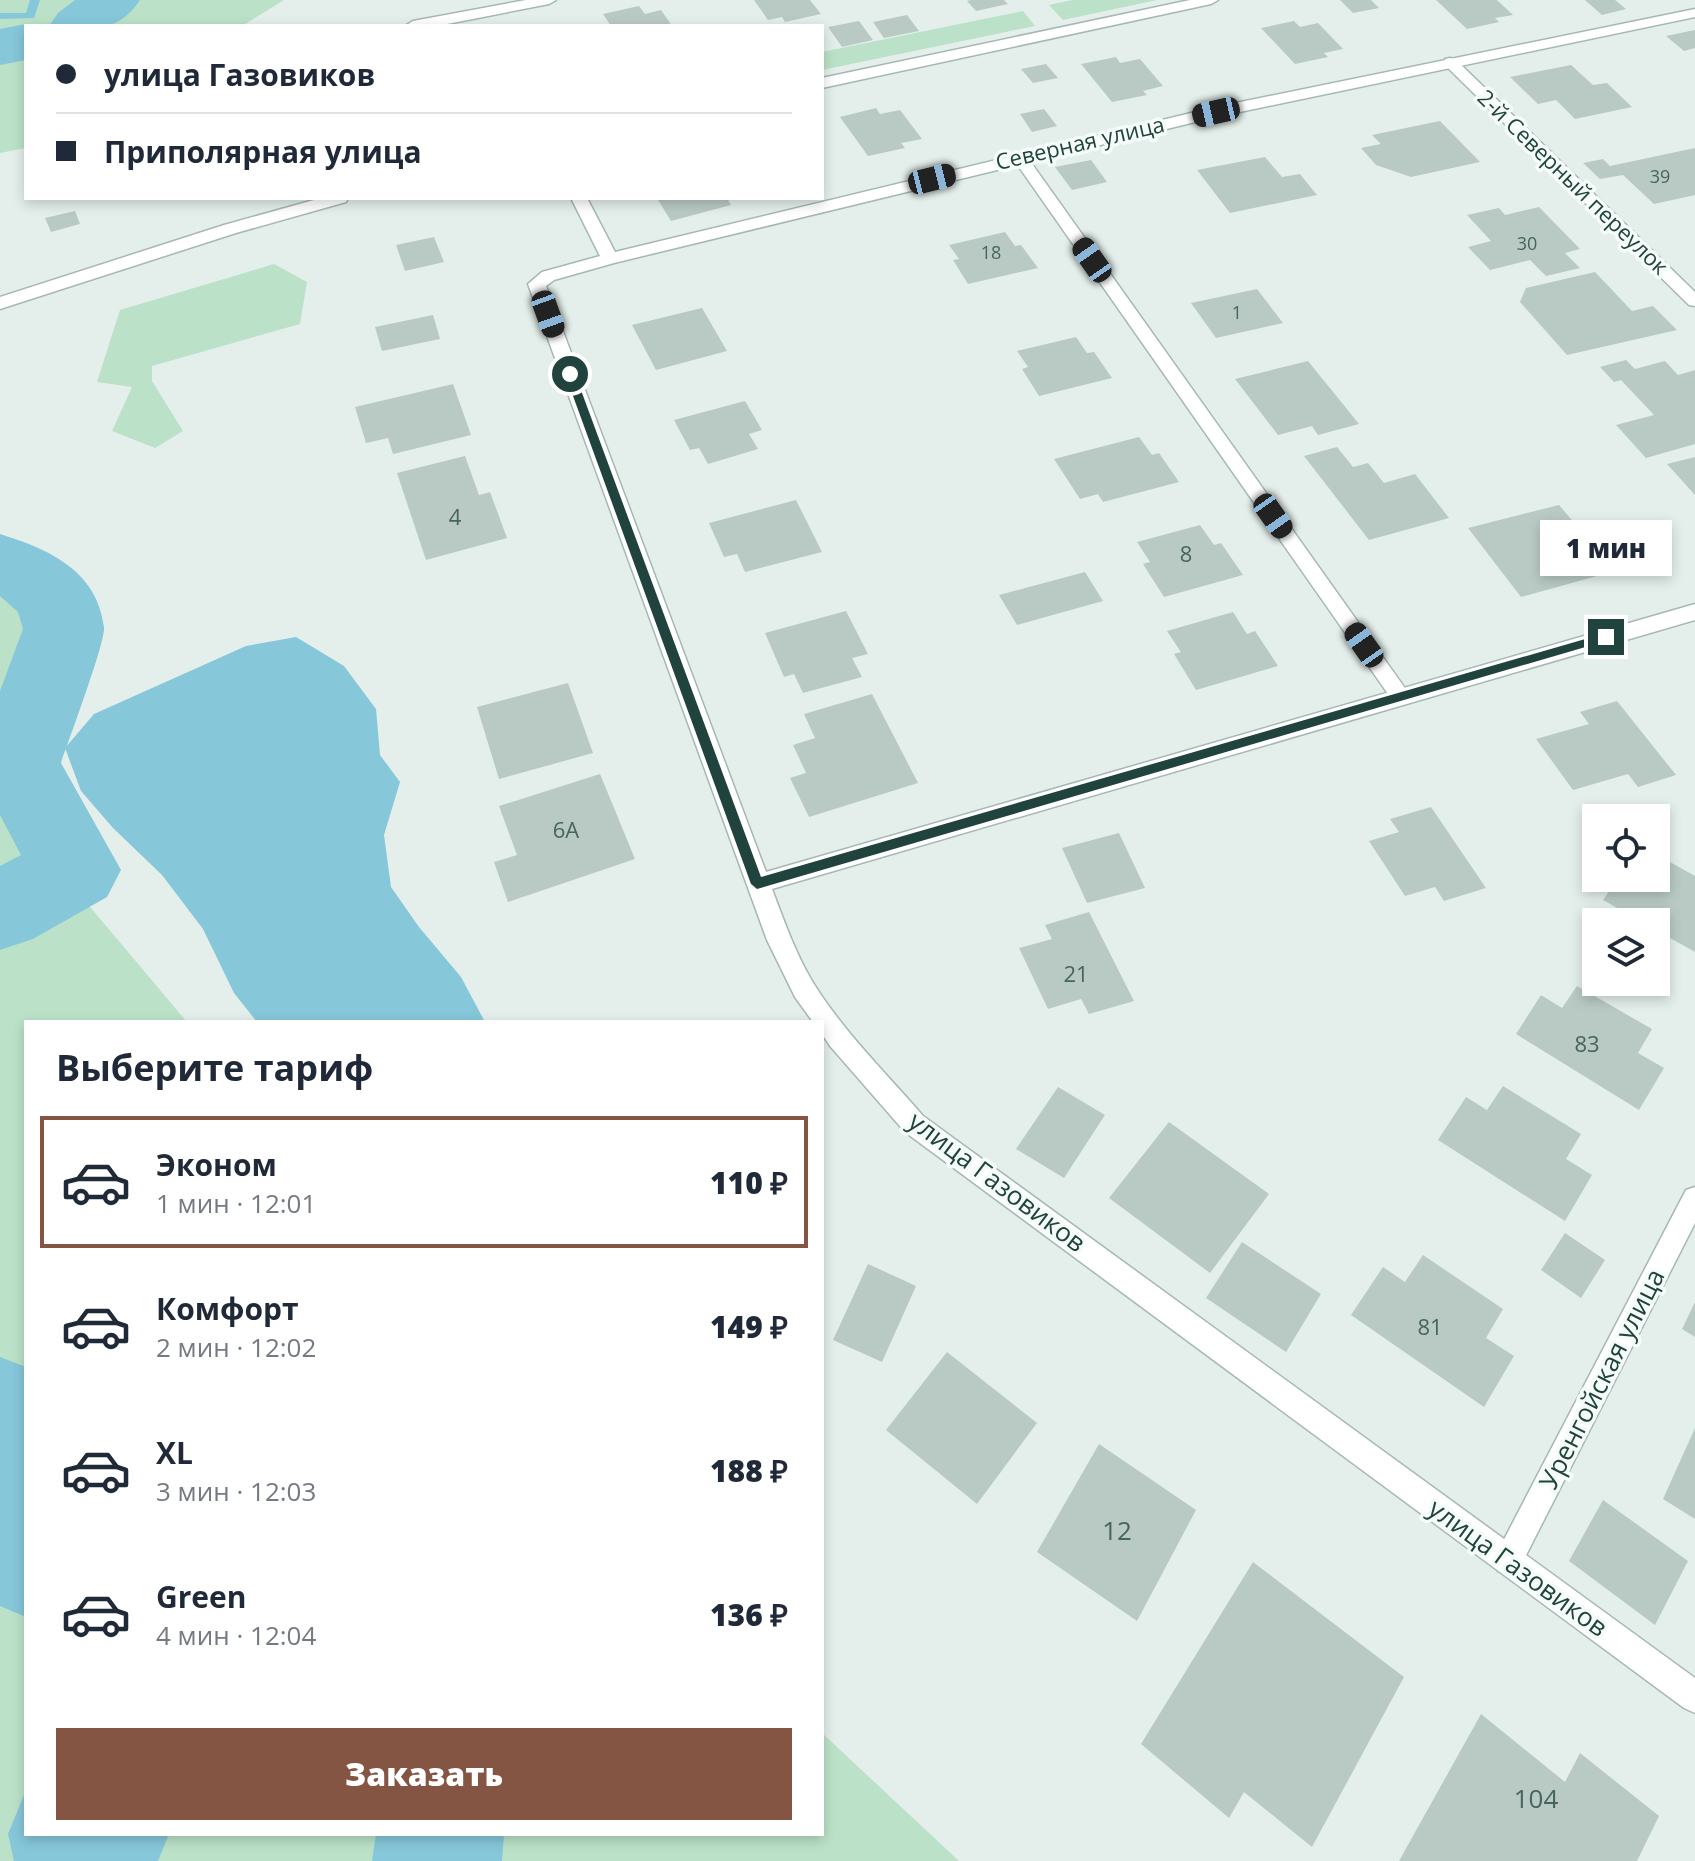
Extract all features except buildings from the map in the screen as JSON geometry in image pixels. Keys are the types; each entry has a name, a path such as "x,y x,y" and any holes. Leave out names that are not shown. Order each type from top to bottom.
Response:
{"street":[{"path":"423,24 549,0"},
{"path":"824,83 1211,0"},
{"name":"Северная улица","path":"610,259 1020,157 1216,112 1695,13"},
{"path":"0,303 230,229 333,200"},
{"path":"580,200 610,259"},
{"name":"улица Газовиков","path":"610,259 548,276 537,284 779,940 804,989 839,1038 914,1124 1695,1697"},
{"path":"757,884 1695,612"}],"lane":[{"name":"2-й Северный переулок","path":"1450,62 1695,301"},
{"path":"1020,157 1400,696"},
{"name":"Уренгойская улица","path":"1508,1561 1695,1198"}],"green space":[{"path":"0,0 284,0 245,24 24,24 24,148 0,153"},
{"path":"1072,0 1157,0 1063,20 1049,5"},
{"path":"1023,11 1035,26 824,70 824,52"},
{"path":"274,264 307,282 300,324 152,366 152,381 183,431 155,448 112,431 132,387 97,382 120,310"},
{"path":"0,586 30,601 46,623 0,767"},
{"path":"0,770 49,858 185,1020 24,1020 24,1836 824,1836 824,1735 959,1861 0,1861"}],"water":[{"path":"296,637 344,666 376,709 380,755 400,782 384,835 391,887 419,927 461,977 484,1020 255,1020 234,993 203,929 162,875 113,828 81,791 65,748 94,714 246,646"}],"waterway":[{"path":"0,16 30,16 35,0"},
{"path":"81,24 111,0"},
{"path":"0,47 24,42"},
{"path":"0,563 31,577 54,599 64,629 17,764 75,870 0,911"},
{"path":"0,1413 24,1547"},
{"path":"72,1836 75,1851 101,1836"},
{"path":"437,1861 440,1836"}],"route":[{"path":"570,374 757,884 1606,637"}]}
